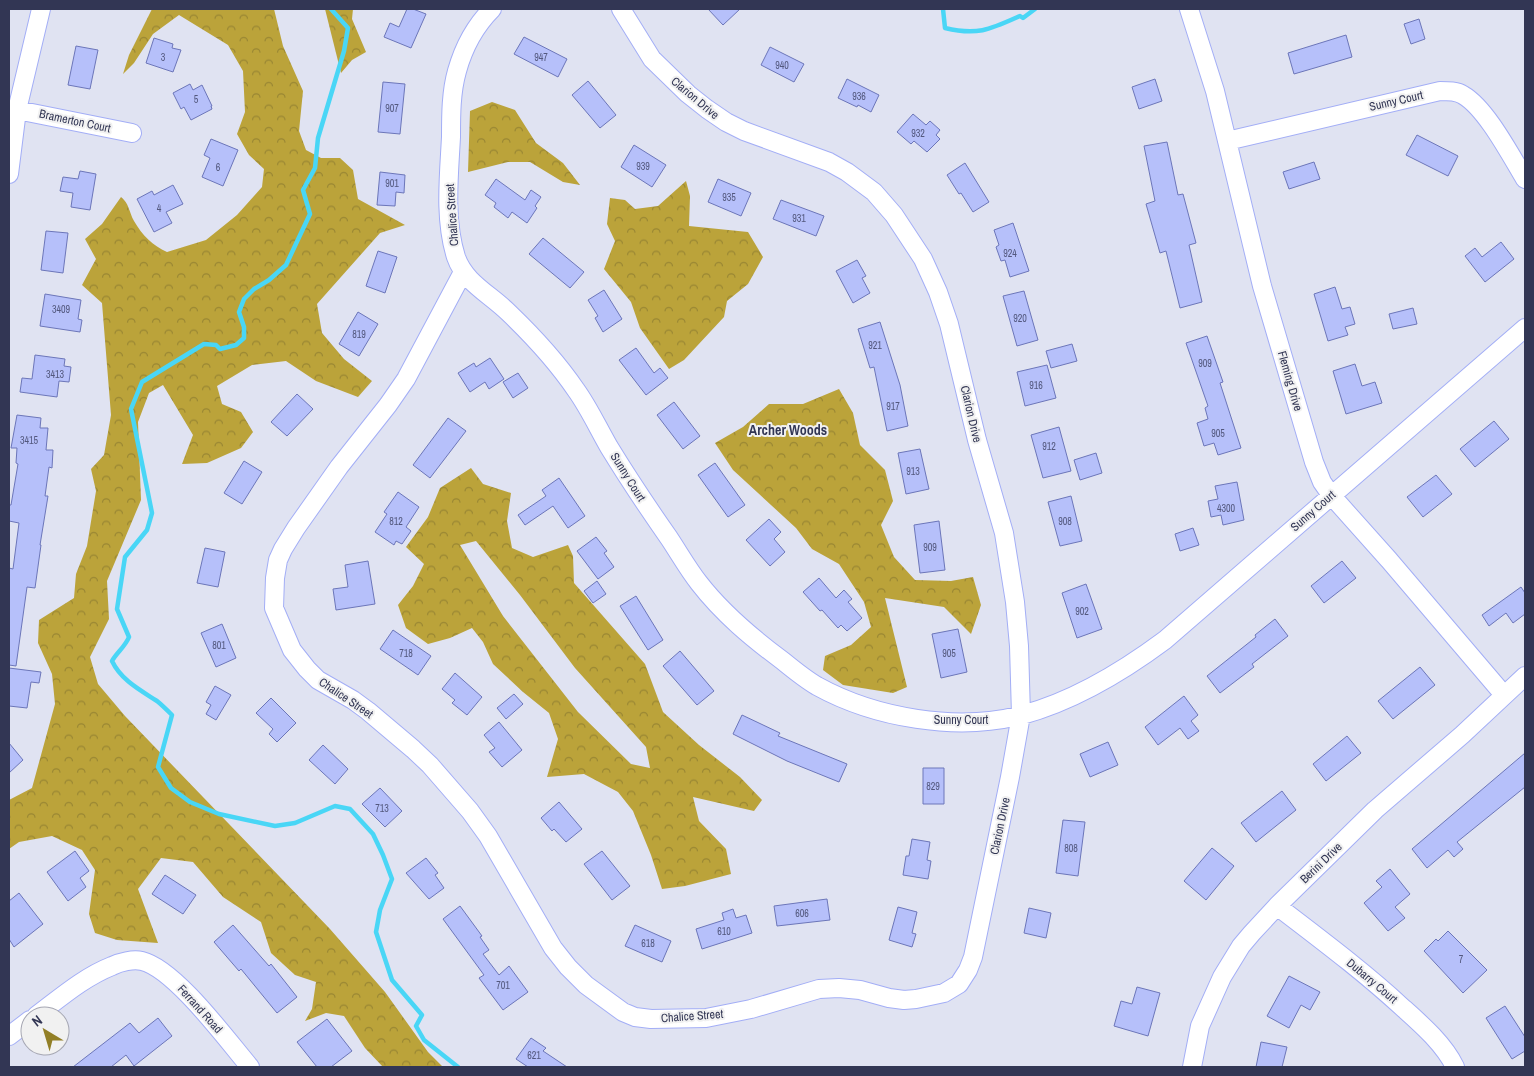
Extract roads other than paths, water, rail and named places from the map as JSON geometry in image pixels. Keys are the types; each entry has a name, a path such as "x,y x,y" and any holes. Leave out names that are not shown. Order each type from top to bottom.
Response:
{"street":[{"path":"9,174 17,110 41,9"},
{"name":"Chalice Street","path":"492,9 479,22 470,36 457,72 452,99 449,208 453,246 464,272 406,379 339,467 296,528 278,560 274,608 292,650 318,680 368,711 430,765 470,811 488,836 554,948 568,967 586,985 623,1012 651,1019 706,1018 752,1009 819,989 839,988 860,990 904,1000 944,993 959,984 968,970"},
{"name":"Clarion Drive","path":"621,9 652,59 707,109 744,131 829,162 854,176 885,204 923,259 938,292 949,324 977,440 1004,533 1015,602 1019,646 1021,715 973,957 968,970"},
{"name":"Fleming Drive","path":"1189,9 1215,91 1262,286 1322,482 1331,496 1389,560 1504,695"},
{"name":"Sunny Court","path":"1227,141 1440,91 1454,92 1463,95 1482,111 1525,179"},
{"name":"Bramerton Court","path":"17,110 132,133"},
{"name":"Sunny Court","path":"464,272 474,286 506,310 543,347 568,377 585,402 638,494 699,582 723,611 762,645 817,686 863,706 886,712 915,718 957,721 982,722 1021,715 1079,695 1143,656 1165,640 1525,328"},
{"name":"Berini Drive","path":"1192,1067 1200,1026 1222,977 1241,946 1277,906 1376,810 1462,735 1525,676"},
{"name":"Dubarry Court","path":"1277,906 1339,954 1418,1022 1442,1048 1455,1067"},
{"name":"Ferrand Road","path":"50,1006 88,978 112,965 142,961 158,968 172,978 191,997 250,1067"},
{"path":"9,1036 20,1028"}],"waterway":[{"path":"331,9 348,28 344,51 318,138 315,168 303,190 310,214 286,265 244,299 239,312 244,327 244,338 236,345 220,349 216,345 204,344 142,382 131,409 152,513 147,530 125,557 117,609 129,637 112,661 120,674 138,689 157,701 172,715 158,767 171,788 190,802 219,814 275,826 295,823 335,806 350,809 373,834 392,879 380,910 376,932 392,980 422,1015 416,1026 424,1040 458,1067"},
{"path":"943,9 945,28 967,31 984,30 1020,16 1023,18 1035,9"}],"district":[{"name":"Archer Woods","path":"788,430"}]}
